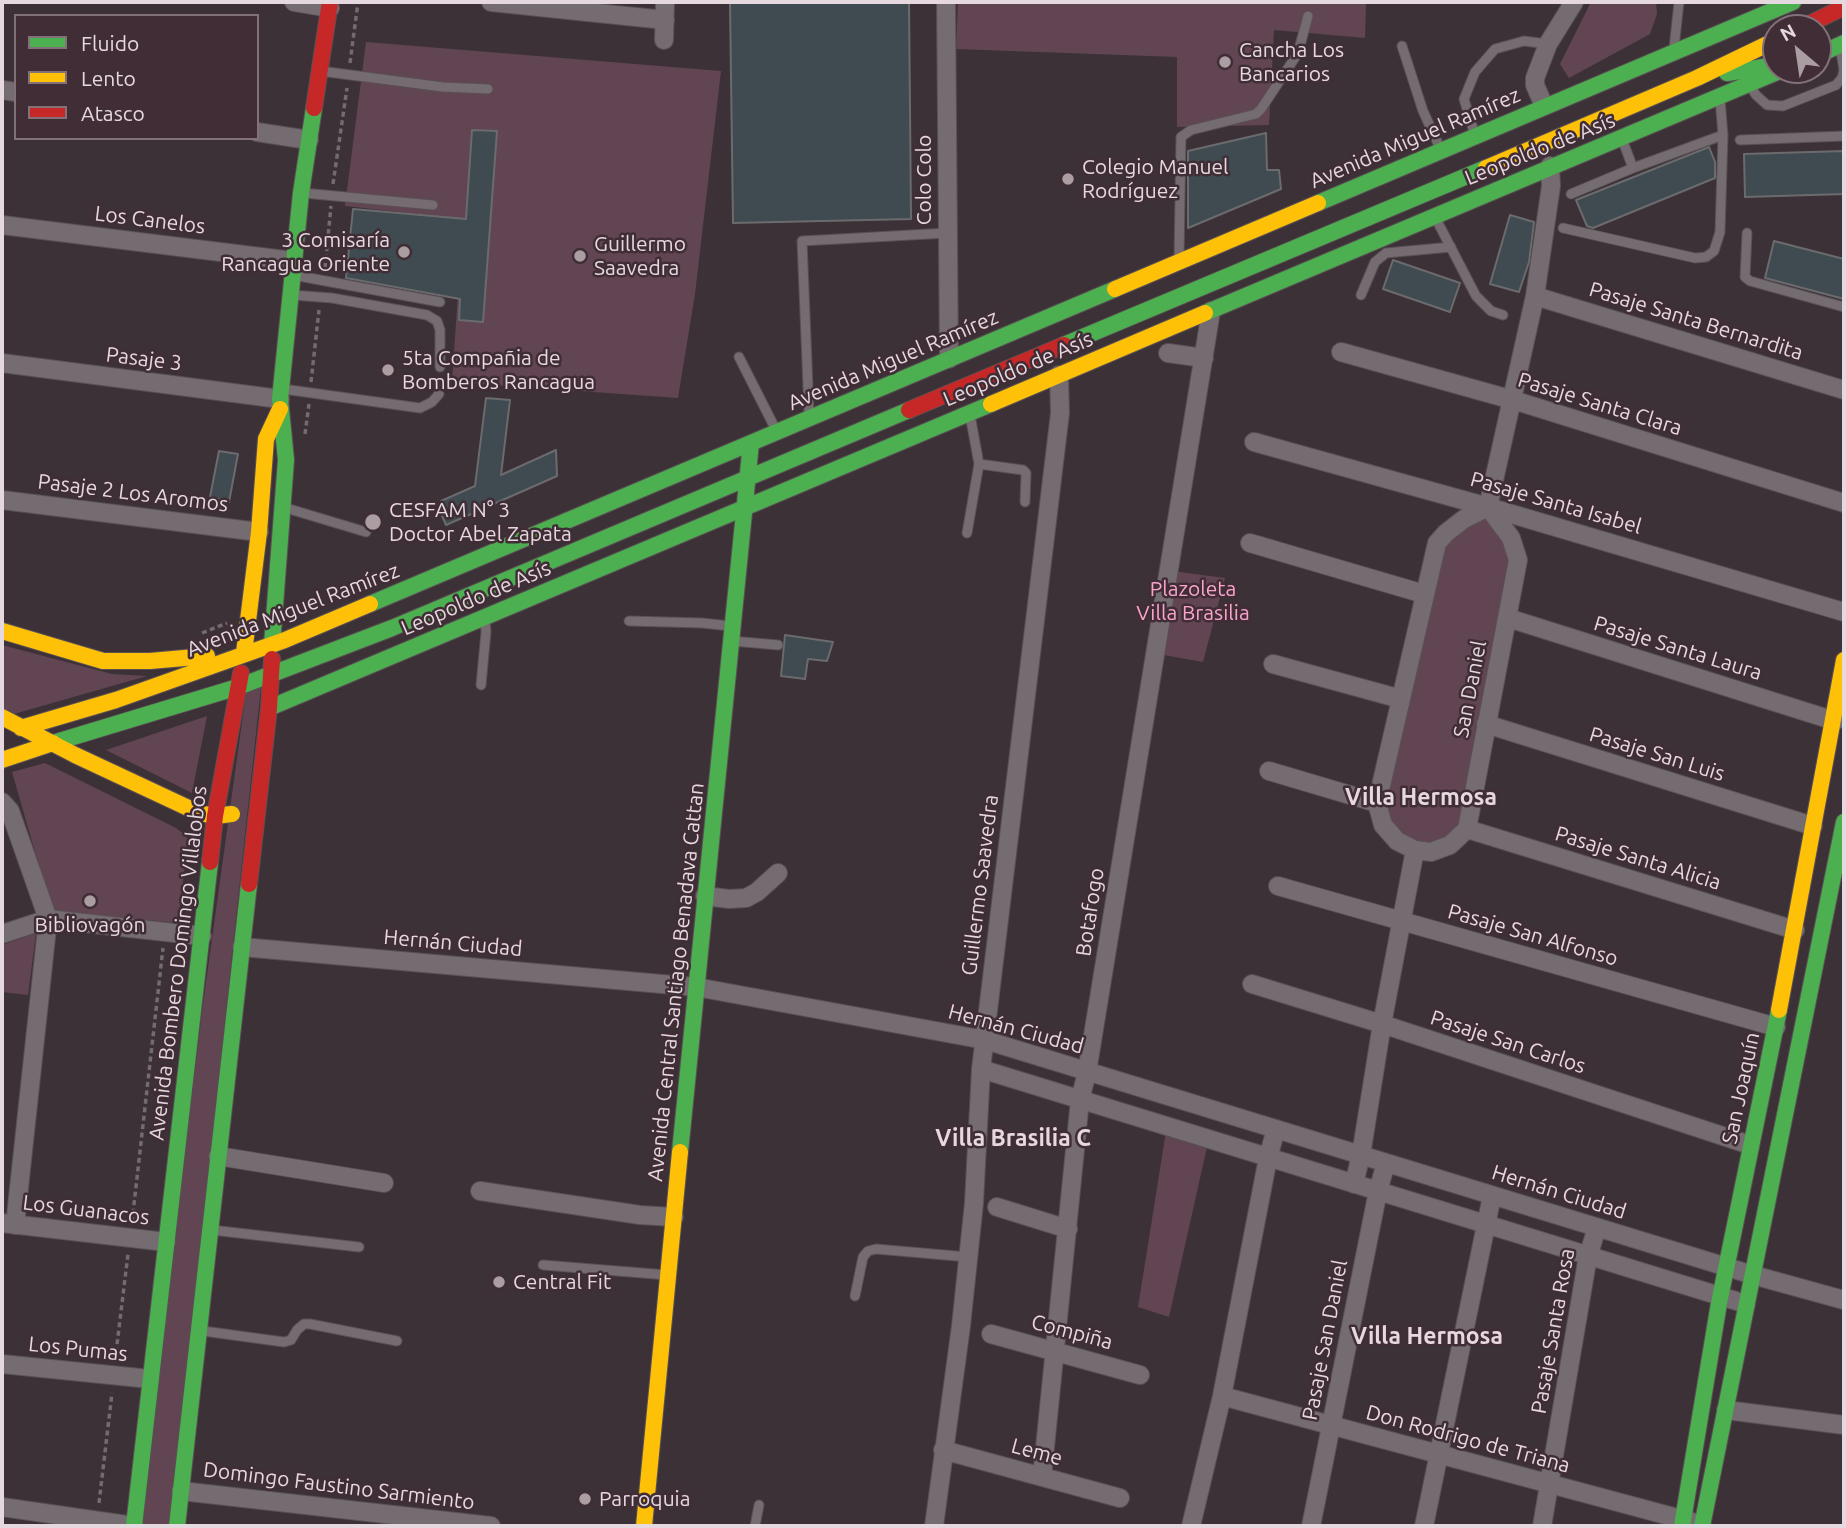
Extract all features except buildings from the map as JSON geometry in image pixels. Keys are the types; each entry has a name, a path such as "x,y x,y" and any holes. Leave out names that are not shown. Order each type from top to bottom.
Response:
{"main road":[{"name":"Avenida Miguel Ramírez","path":"2,734 116,700 272,645 1673,52 1779,4"},
{"name":"Avenida Bombero Domingo Villalobos","path":"177,1526 269,708 284,508 285,438 281,399 290,295 301,193 330,5"},
{"path":"2,760 238,687 392,628 749,480 997,372 1697,78 1762,47"},
{"path":"1697,78 1762,67"},
{"name":"Leopoldo de Asís","path":"269,708 743,510 1550,166 1762,79"},
{"path":"858,433 868,418 884,404 949,359"},
{"name":"Avenida Bombero Domingo Villalobos","path":"134,1526 215,816 244,653 259,532 266,439 281,399"},
{"name":"Avenida Central Santiago Benadava Cattan","path":"644,1526 751,443"},
{"path":"2,631 103,661 150,662 244,653"},
{"name":"San Joaquín","path":"1682,1524 1720,1297 1795,930 1844,660"},
{"path":"2,718 199,813 215,816 238,813 259,797"},
{"path":"1702,1525 1844,822"}],"street":[{"path":"294,2 330,5"},
{"path":"491,2 665,11 664,40"},
{"name":"Colo Colo","path":"946,2 949,359"},
{"path":"1544,106 1535,85 1535,78 1548,44 1574,2"},
{"path":"259,132 309,140"},
{"path":"1467,829 1450,845 1431,852 1415,850 1397,841 1383,825 1377,803 1437,543 1464,519 1488,507 1535,296 1551,186 1550,166"},
{"name":"Los Canelos","path":"2,225 293,268"},
{"name":"Pasaje Santa Bernardita","path":"1535,296 1844,390"},
{"name":"Botafogo","path":"1042,1477 1080,1100 1087,1072 1211,311"},
{"name":"Pasaje Santa Clara","path":"1341,352 1513,400 1844,503"},
{"path":"1168,353 1204,358"},
{"name":"Pasaje 3","path":"2,363 281,399"},
{"name":"Guillermo Saavedra","path":"934,1526 974,1203 981,1069 1060,413 1059,375"},
{"name":"Pasaje Santa Isabel","path":"1254,442 1488,507 1844,612"},
{"name":"Pasaje 2 Los Aromos","path":"2,500 259,532"},
{"name":"San Daniel","path":"1467,829 1518,560 1502,522 1488,507"},
{"path":"1251,543 1424,594"},
{"name":"Pasaje Santa Laura","path":"1508,618 1835,721"},
{"path":"1273,664 1401,699"},
{"name":"Pasaje San Luis","path":"1486,724 1814,826"},
{"path":"1269,771 1377,803"},
{"path":"2,802 10,811 48,919 8,1224"},
{"name":"Pasaje Santa Alicia","path":"1467,829 1795,930"},
{"path":"1354,1184 1415,850"},
{"path":"705,896 746,898 778,873"},
{"name":"Pasaje San Alfonso","path":"1278,886 1776,1027"},
{"path":"2,933 48,919 202,936"},
{"name":"Hernán Ciudad","path":"242,947 696,987 985,1040 1597,1228 1844,1300"},
{"name":"Pasaje San Carlos","path":"1252,984 1750,1145"},
{"path":"981,1069 1746,1304"},
{"path":"1191,1526 1222,1396 1276,1129"},
{"path":"218,1156 384,1183"},
{"name":"Pasaje San Daniel","path":"1311,1526 1378,1191 1386,1163"},
{"path":"480,1191 640,1215 674,1217"},
{"path":"1424,1526 1492,1196"},
{"path":"997,1207 1068,1229"},
{"name":"Los Guanacos","path":"8,1224 166,1242"},
{"name":"Pasaje Santa Rosa","path":"1542,1526 1588,1256 1597,1228"},
{"name":"Compiña","path":"992,1334 1140,1375"},
{"name":"Los Pumas","path":"2,1364 150,1379"},
{"name":"Don Rodrigo de Triana","path":"1222,1396 1682,1524 1702,1525"},
{"path":"1726,1410 1844,1425"},
{"name":"Leme","path":"943,1450 1120,1498"},
{"name":"Domingo Faustino Sarmiento","path":"181,1491 491,1526"},
{"path":"2,1507 134,1526"}],"lane":[{"path":"1673,52 1679,2"},
{"path":"1179,260 1181,137 1191,130 1256,114 1298,53 1308,16"},
{"path":"1475,135 1464,99 1475,72 1495,49 1524,40 1548,44"},
{"path":"1402,46 1423,111 1441,150"},
{"path":"1749,85 1767,105 1783,106 1836,85 1844,70 1832,54"},
{"path":"320,71 443,87 488,89"},
{"path":"1563,228 1695,258 1706,257 1714,251 1720,232 1723,135 1719,97"},
{"path":"1571,194 1723,135"},
{"path":"1740,140 1844,136"},
{"path":"1622,138 1633,168"},
{"path":"301,193 433,205"},
{"path":"1435,215 1482,304 1503,315"},
{"path":"810,417 802,241 947,233"},
{"path":"1747,233 1745,277 1750,281 1844,307"},
{"path":"1361,295 1375,262 1385,253 1451,247"},
{"path":"293,268 440,302"},
{"path":"290,295 332,298 426,315 437,321 440,330 440,367"},
{"path":"739,356 777,431"},
{"path":"281,399 420,408 432,402 439,394"},
{"path":"967,533 979,464 969,412"},
{"path":"979,464 1023,470 1026,474 1025,502"},
{"path":"284,508 366,532"},
{"path":"481,685 485,618"},
{"path":"629,621 702,623 731,634 779,645"},
{"path":"211,1229 359,1247"},
{"path":"855,1296 863,1256 868,1251 876,1249 968,1257"},
{"path":"543,1265 668,1275"},
{"path":"199,1330 284,1342 291,1340 304,1324 310,1324 397,1341"},
{"path":"755,1526 759,1505"}],"path":[{"path":"191,635 229,623 248,623"}],"green space":[{"name":"Cancha Los Bancarios","path":"958,2 1366,2 1365,38 1274,30 1269,125 1177,127 1177,57 956,49"},
{"path":"1591,2 1656,2 1657,14 1650,34 1569,78 1560,64"},
{"name":"Guillermo Saavedra","path":"366,42 721,71 695,294 678,398 452,382 463,219 345,206"},
{"path":"1488,507 1518,560 1467,829 1450,845 1397,841 1377,803 1437,543"},
{"name":"Plazoleta Villa Brasilia","path":"1172,571 1225,578 1203,662 1158,654"},
{"path":"2,645 112,674 147,676 14,714 2,708"},
{"path":"261,687 170,1526 140,1526 203,1004 246,693"},
{"path":"207,716 192,793 106,750"},
{"path":"45,763 184,834 188,840 178,923 52,911 12,772"},
{"path":"36,933 28,995 2,992 2,945"},
{"path":"1167,1125 1209,1138 1169,1317 1138,1307"}],"traffic: fast":[{"path":"1318,203 1793,2"},
{"path":"1832,49 1844,43"},
{"path":"1727,73 1762,67"},
{"path":"1205,313 1762,78"},
{"path":"272,645 286,460 280,399 301,193 314,108"},
{"path":"1064,345 1486,168"},
{"path":"370,604 1115,289"},
{"path":"269,708 991,404"},
{"path":"53,743 238,687 392,628 909,410"},
{"path":"680,1152 751,443"},
{"path":"1702,1526 1844,822"},
{"path":"134,1526 210,862"},
{"path":"177,1526 249,884"},
{"path":"1682,1526 1719,1303 1779,1010"}],"traffic: slow":[{"path":"1486,168 1697,78 1762,47"},
{"path":"1115,289 1318,203"},
{"path":"991,404 1205,313"},
{"path":"244,653 259,532 266,439 280,409"},
{"path":"21,728 116,700 285,640 370,604"},
{"path":"2,631 103,661 150,661 207,656"},
{"path":"1779,1010 1844,660"},
{"path":"2,717 75,755 199,813 215,816 232,814"},
{"path":"2,760 53,743"},
{"path":"644,1526 680,1152"}],"traffic: jam":[{"path":"314,108 330,2"},
{"path":"1830,14 1844,7"},
{"path":"909,410 1064,345"},
{"path":"249,884 272,659"},
{"path":"210,862 215,816 241,673"}],"place":[{"name":"Cancha Los Bancarios","path":"1225,62"},
{"name":"Colegio Manuel Rodríguez","path":"1068,179"},
{"name":"3 Comisaría Rancagua Oriente","path":"404,252"},
{"name":"Guillermo Saavedra","path":"580,256"},
{"name":"5ta Compañia de Bomberos Rancagua","path":"388,370"},
{"name":"CESFAM N° 3 Doctor Abel Zapata","path":"373,522"},
{"name":"Bibliovagón","path":"90,901"},
{"name":"Central Fit","path":"499,1282"},
{"name":"Parroquia","path":"585,1499"}],"district":[{"name":"Villa Hermosa","path":"1421,797"},
{"name":"Villa Brasilia C","path":"1013,1138"},
{"name":"Villa Hermosa","path":"1427,1336"}]}
